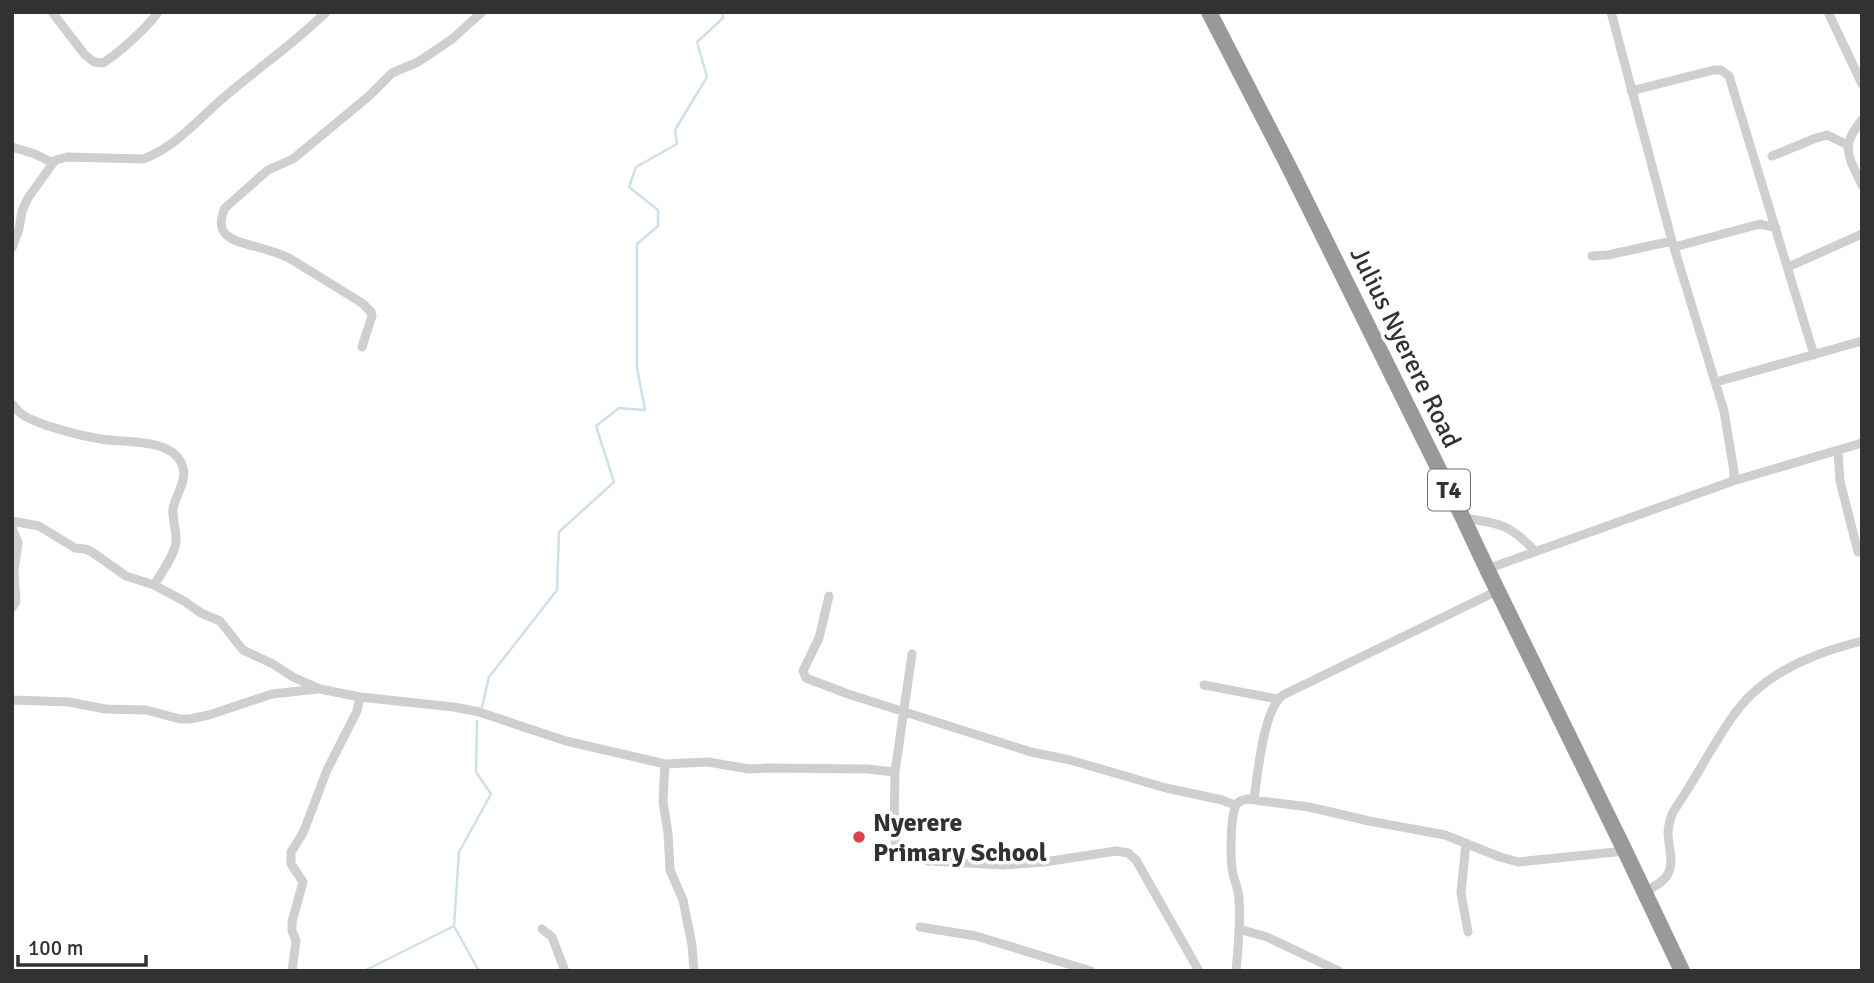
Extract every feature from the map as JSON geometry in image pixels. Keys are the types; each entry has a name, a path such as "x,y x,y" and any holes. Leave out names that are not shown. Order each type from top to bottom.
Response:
{"highway":[{"name":"Julius Nyerere Road","path":"1209,12 1464,518 1682,971"}],"street":[{"path":"52,12 85,55 94,62 103,63 153,20 158,12"},
{"path":"12,248 24,206 56,160 67,157 143,159 153,156 326,12"},
{"path":"362,347 372,316 362,303 277,252 226,236 222,230 222,215 225,208 268,170 293,159 369,96 392,73 418,62 452,39 482,12"},
{"path":"1611,12 1673,244 1716,382 1730,447 1733,481"},
{"path":"1828,12 1862,84"},
{"path":"1631,91 1714,70 1721,70 1729,76 1814,355"},
{"path":"1862,120 1848,139 1847,149 1862,185"},
{"path":"1772,156 1827,135 1848,145"},
{"path":"12,147 53,163"},
{"path":"1592,256 1608,256 1673,244 1760,224 1776,228"},
{"path":"1788,267 1862,234"},
{"path":"1716,382 1862,341"},
{"path":"12,404 20,413 33,420 101,439 137,440 171,452 180,460 184,468 183,478 173,511 176,546 154,585"},
{"path":"1487,569 1733,481 1862,443"},
{"path":"1838,451 1840,481 1858,552"},
{"path":"1464,518 1511,528 1535,551"},
{"path":"12,521 39,526 75,548 92,552 126,576 154,585 184,601 201,613 220,621 243,650 320,688 360,697 467,710 566,741 664,764 708,762 749,769 867,769 895,772"},
{"path":"12,528 18,543 14,572 16,601 12,608"},
{"path":"1254,799 1261,749 1277,699 1497,591"},
{"path":"829,596 819,638 803,670 804,676 809,680 1031,752 1236,805"},
{"path":"1645,892 1669,873 1671,860 1668,835 1673,812 1717,739 1749,696 1793,666 1835,648 1862,641"},
{"path":"912,654 895,772 894,835 900,851 928,861 1003,865 1116,851 1128,853 1141,868 1199,971"},
{"path":"1203,685 1277,699"},
{"path":"12,700 69,702 105,709 146,710 190,719 272,694 320,688"},
{"path":"292,971 296,942 292,922 303,882 291,864 291,852 303,833 327,770 357,711 360,697"},
{"path":"664,764 663,802 670,870 683,900 694,971"},
{"path":"1236,971 1238,888 1230,859 1236,805 1240,801 1254,799 1309,807 1445,835 1500,858 1518,862 1625,850"},
{"path":"1466,843 1461,893 1468,932"},
{"path":"920,927 976,936 1091,971"},
{"path":"542,929 552,937 565,971"},
{"path":"1239,929 1274,941 1339,971"}],"waterway":[{"path":"482,707 489,677 557,590 559,532 614,482 596,426 619,408 645,410 637,368 637,244 658,226 658,210 629,187 636,167 677,144 675,130 707,77 697,42 723,18 722,12"},
{"path":"364,971 454,926 459,852 491,794 476,772 477,721"},
{"path":"455,928 479,971"}],"place":[{"name":"Nyerere Primary School","path":"859,837"}]}
